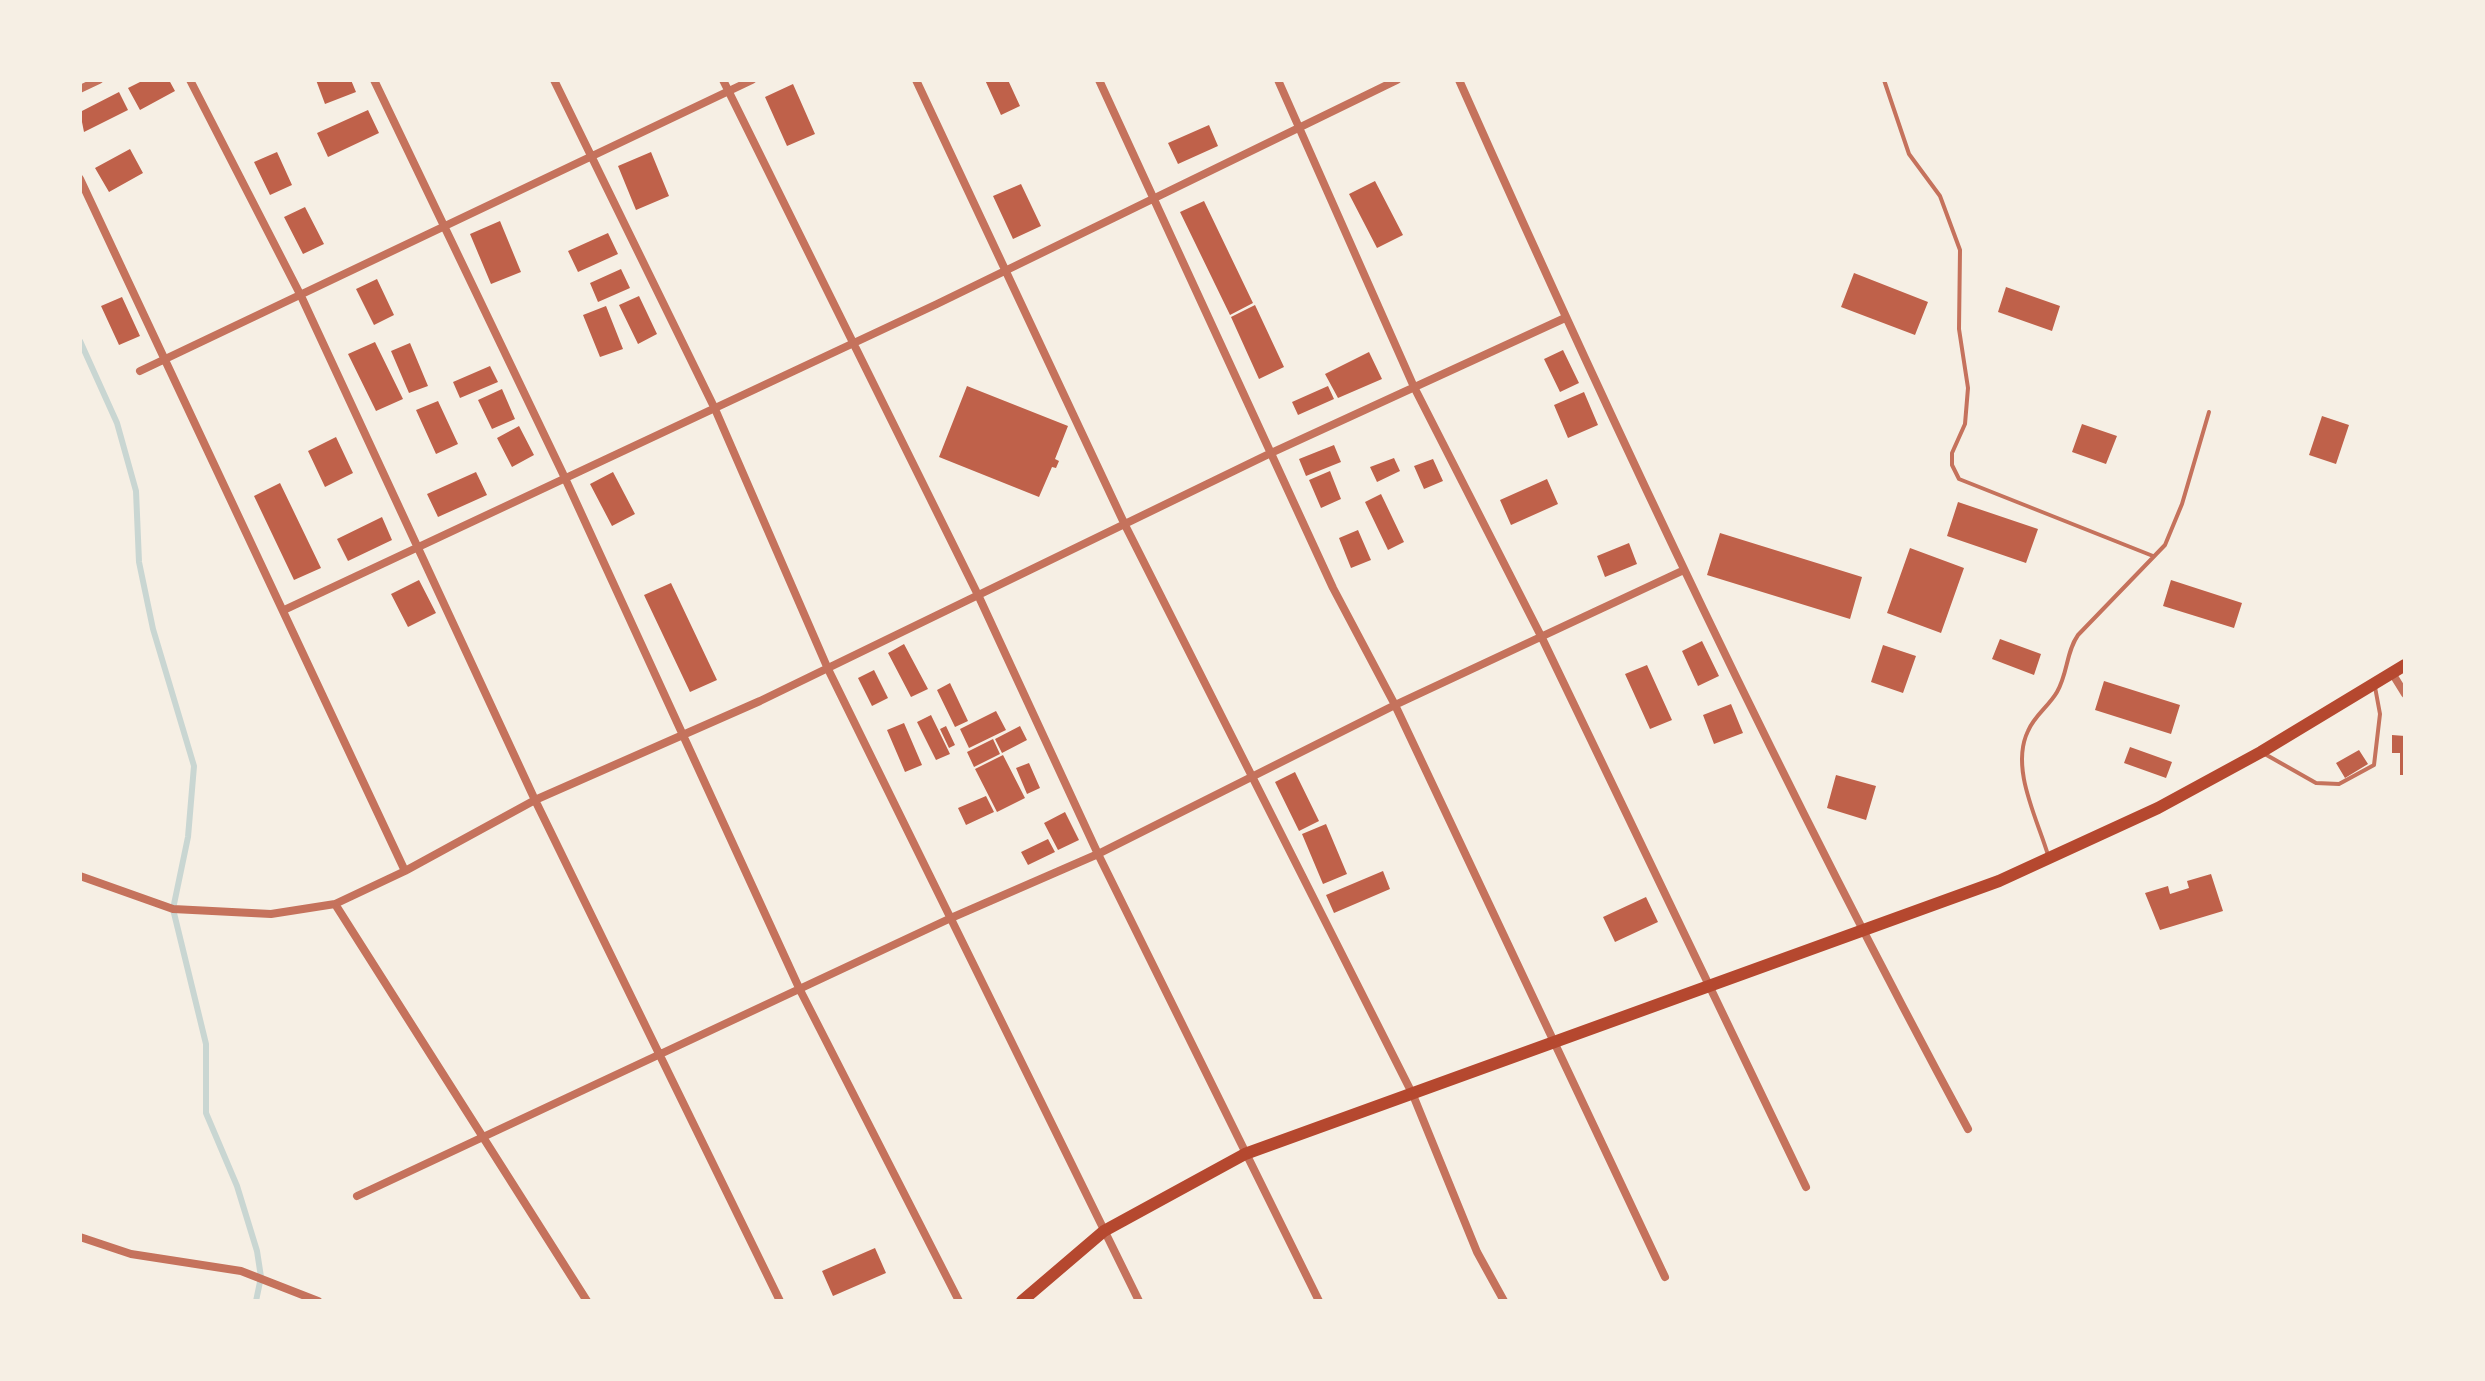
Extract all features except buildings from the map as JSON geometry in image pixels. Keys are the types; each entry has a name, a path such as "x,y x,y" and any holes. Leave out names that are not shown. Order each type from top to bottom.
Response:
{"main road":[{"path":"1022,1301 1104,1231 1245,1154 1999,881 2158,808 2261,752 2405,665"}],"street":[{"path":"80,89 99,80"},
{"path":"190,80 301,296 420,545 535,800 780,1301"},
{"path":"374,80 564,476 800,990 959,1301"},
{"path":"554,80 715,409 828,669 1139,1301"},
{"path":"723,80 979,597 1098,854 1319,1301"},
{"path":"140,371 752,80"},
{"path":"916,80 1125,525 1413,1095 1454,1199 1504,1301"},
{"path":"1099,80 1333,588 1395,705 1665,1277"},
{"path":"1278,80 1414,387 1542,638 1806,1187"},
{"path":"284,610 564,476 715,409 1397,80"},
{"path":"1459,80 1565,318 1684,570 1861,931 1968,1129"},
{"path":"80,179 405,871"},
{"path":"80,876 155,905 189,911 271,914 335,904 405,871 535,800 828,669 1271,453 1565,318"},
{"path":"357,1196 951,918 1098,854 1395,705 1684,570"},
{"path":"2392,673 2405,694"},
{"path":"335,904 587,1301"},
{"path":"80,1237 131,1254 241,1271 318,1301"}],"lane":[{"path":"1884,80 1909,154 1940,196 1960,250 1959,329 1968,388 1965,424 1952,453 1952,465 1959,479 2153,556"},
{"path":"2049,858 2021,763 2022,746 2029,727 2057,692 2071,645 2165,545 2173,529 2209,412"},
{"path":"2261,752 2316,783 2339,784 2374,765 2380,714 2374,683"}],"waterway":[{"path":"80,341 117,423 136,491 139,562 153,629 194,766 188,837 173,909 206,1044 206,1113 237,1186 257,1251 261,1277 256,1301"}]}
